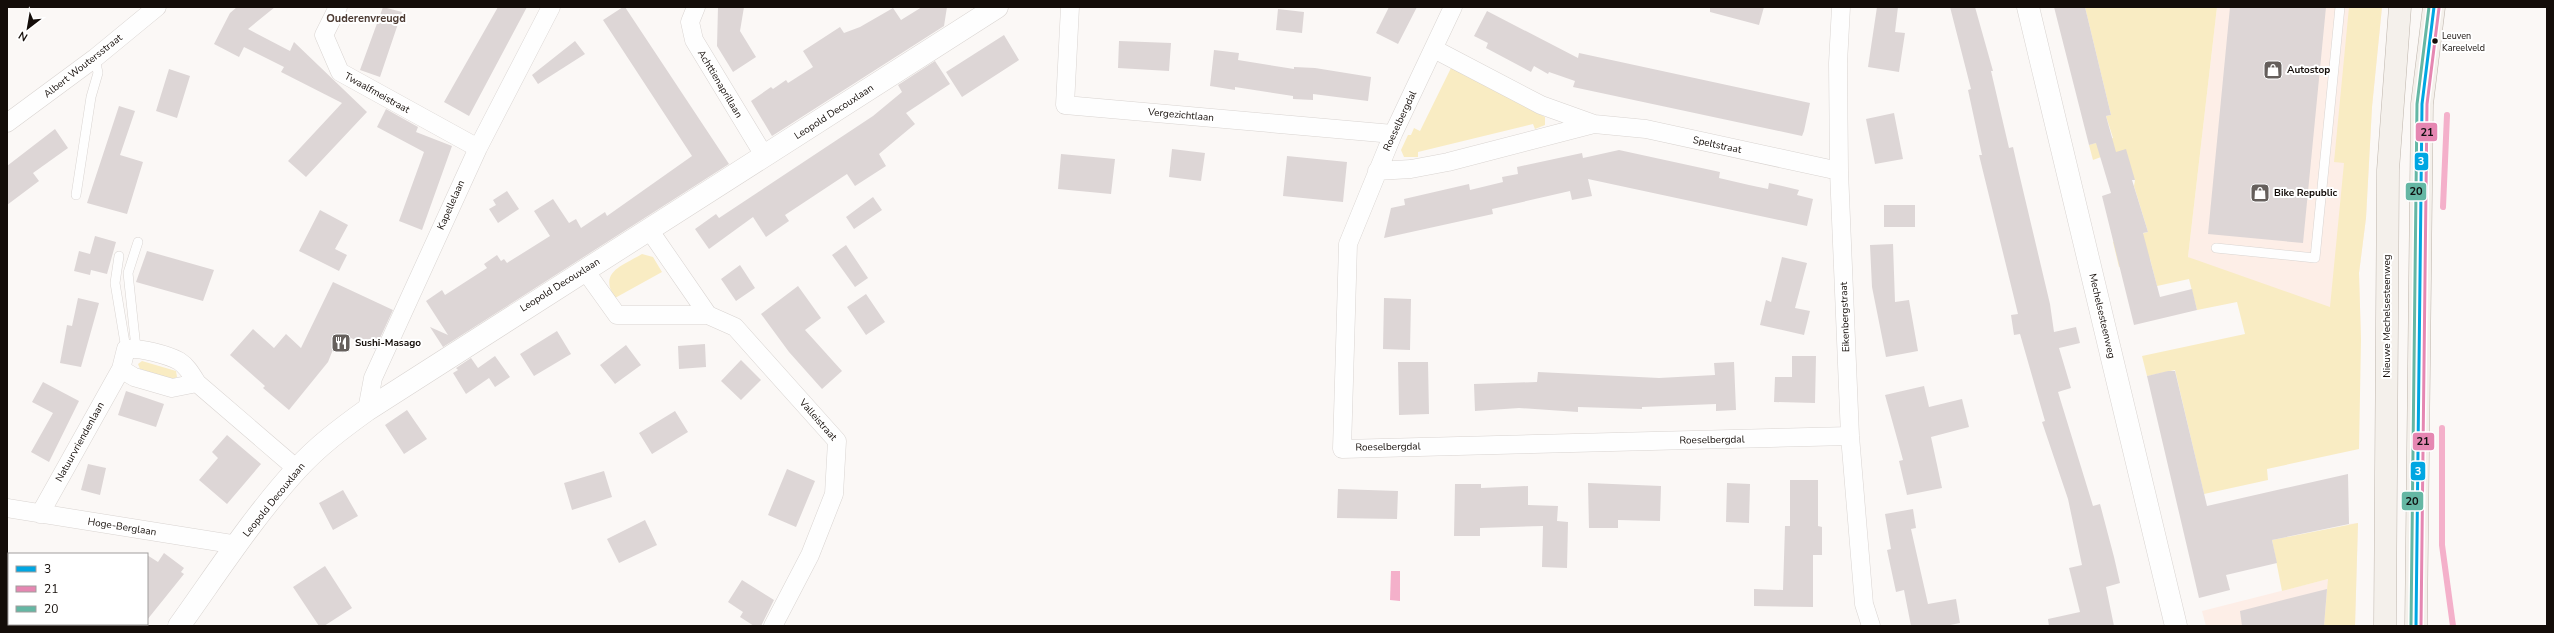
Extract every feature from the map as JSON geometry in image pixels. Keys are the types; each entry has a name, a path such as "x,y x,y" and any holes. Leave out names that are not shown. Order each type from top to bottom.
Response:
{"main road":[{"name":"Nieuwe Mechelsesteenweg","path":"2385,626 2388,170 2400,7"},
{"path":"2416,626 2422,104 2434,7"}],"street":[{"name":"Albert Woutersstraat","path":"7,123 95,58 157,7"},
{"name":"Twaalfmeistraat","path":"338,7 324,35 340,72 478,148"},
{"name":"Kapellelaan","path":"367,410 373,378 478,148 551,7"},
{"name":"Achttienaprillaan","path":"696,7 690,22 694,40 764,157"},
{"name":"Leopold Decouxlaan","path":"179,626 238,545 297,470 328,439 367,410 584,270 650,231 997,7"},
{"name":"Vergezichtlaan","path":"1070,7 1065,105 1393,134"},
{"name":"Roeselbergdal","path":"1453,7 1393,134 1348,244 1342,448 1850,436"},
{"name":"Eikenbergstraat","path":"1841,7 1838,63 1839,171 1850,436 1864,604 1870,626"},
{"name":"Mechelsesteenweg","path":"2028,7 2176,626"},
{"name":"Speltstraat","path":"1434,49 1541,105 1594,124 1646,130 1839,171"},
{"name":"Speltstraat","path":"1377,171 1411,169 1448,162 1594,124"},
{"path":"650,231 708,315"},
{"name":"Valleistraat","path":"584,270 617,315 708,315 735,327 837,441 834,494 810,556 773,626"},
{"path":"131,348 179,361 189,370 197,383 297,470"},
{"name":"Natuurvriendenlaan","path":"40,514 131,348"},
{"path":"120,369 134,377 172,388 197,383"},
{"name":"Hoge-Berglaan","path":"7,508 238,545"}],"lane":[{"path":"2216,248 2315,258 2340,7"},
{"path":"76,195 91,97 98,73 95,58"},
{"path":"131,348 128,273 138,242"},
{"path":"119,256 115,283 131,348"}],"shaded area":[{"path":"2085,7 2217,7 2188,257 2330,307 2344,163 2334,162 2349,7 2382,7 2372,107 2366,218 2359,273 2361,340 2359,449 2267,469 2268,480 2204,494 2175,370 2147,376 2142,356 2245,334 2237,302 2197,310 2189,279 2157,286 2150,259 2119,267 2113,242 2148,232 2134,186 2135,180 2101,157 2093,160 2089,145 2113,138 2106,116 2111,115"},
{"path":"2217,7 2382,7 2372,107 2366,218 2359,273 2361,340 2188,257"},
{"path":"1451,68 1545,117 1545,125 1535,129 1533,124 1418,152 1418,157 1404,157 1401,150 1408,135 1411,135 1414,128 1420,131"},
{"path":"642,254 653,257 662,272 615,298 610,289 609,282 611,276 620,266"},
{"path":"142,361 176,371 177,377 172,379 140,369 138,364"},
{"path":"2358,523 2355,626 2206,626 2202,611 2328,579 2349,524"},
{"path":"2358,523 2355,626 2324,626 2328,579 2282,591 2272,540"},
{"path":"1391,571 1400,571 1400,601 1390,600"}],"building":[{"path":"237,7 275,7 248,29 290,51 294,42 367,112 306,177 288,161 342,103 281,72 284,67 244,47 239,57 214,44 230,13"},
{"path":"383,7 402,12 380,77 360,70"},
{"path":"498,7 527,7 469,116 444,102"},
{"path":"625,7 729,164 443,347 430,327 448,335 426,301 442,290 445,295 487,268 484,264 497,255 501,261 504,259 507,263 550,236 534,211 553,199 569,223 576,219 581,228 605,212 607,216 692,156 603,20"},
{"path":"718,7 744,7 740,31 756,57 733,72 717,46"},
{"path":"922,7 947,7 944,26 772,136 751,101 771,87 773,89 786,80 788,83 813,67 803,51 840,27 844,33 860,27 893,8 901,20"},
{"path":"1389,7 1417,7 1398,44 1376,33"},
{"path":"1710,7 1764,7 1759,25 1710,12"},
{"path":"1877,7 1898,7 1895,32 1905,33 1899,72 1868,67"},
{"path":"1950,7 1975,7 1993,71 1991,71 2009,148 2013,147 2050,304 2054,332 2076,327 2080,343 2059,348 2071,388 2058,392 2093,506 2100,504 2114,557 2120,583 2106,587 2114,626 2049,626 2048,619 2080,612 2069,568 2082,565 2068,499 2042,422 2045,421 2020,334 2014,335 2011,315 2018,314 1979,155 1982,155 1968,90 1971,89"},
{"path":"2054,7 2085,7 2111,115 2106,116 2116,152 2126,149 2135,180 2132,180 2148,232 2143,233 2160,297 2192,289 2197,310 2134,325 2102,196 2111,193 2096,143 2089,145"},
{"path":"2230,7 2326,7 2303,243 2208,234"},
{"path":"1278,9 1304,12 1302,33 1276,30"},
{"path":"1487,11 1578,58 1579,53 1810,103 1804,131 1802,136 1573,87 1575,81 1549,72 1548,74 1534,66 1531,72 1486,48 1488,43 1474,36"},
{"path":"1004,35 1019,60 962,97 946,72"},
{"path":"575,41 585,54 538,84 532,75"},
{"path":"1119,41 1171,43 1169,71 1118,68"},
{"path":"1214,50 1239,53 1238,60 1294,69 1294,67 1315,68 1371,77 1368,101 1313,94 1313,100 1293,99 1293,96 1235,87 1235,90 1210,86"},
{"path":"935,61 950,84 906,113 915,124 879,154 886,166 855,186 847,174 785,215 789,221 766,237 753,217 709,249 695,229 716,214 719,218 873,116 902,92 898,85"},
{"path":"169,69 190,76 177,118 156,111"},
{"path":"119,106 135,111 120,155 143,162 127,214 87,203"},
{"path":"386,109 418,127 416,132 452,146 422,230 399,221 424,152 377,127"},
{"path":"1894,113 1903,159 1875,164 1866,119"},
{"path":"55,129 68,148 33,173 39,181 7,205 7,166"},
{"path":"1172,149 1205,153 1201,181 1169,177"},
{"path":"1619,150 1720,172 1719,178 1749,185 1768,189 1769,183 1799,190 1797,195 1813,199 1807,226 1588,179 1592,196 1572,200 1570,191 1492,209 1493,214 1384,238 1391,208 1405,205 1404,199 1469,184 1470,190 1503,182 1502,177 1518,174 1517,167 1582,153 1583,158"},
{"path":"1061,154 1115,159 1111,194 1058,189"},
{"path":"1287,156 1347,162 1343,202 1283,196"},
{"path":"507,191 519,209 498,223 489,209 496,205 493,200"},
{"path":"873,197 882,210 854,229 846,217"},
{"path":"1884,205 1915,205 1915,227 1884,227"},
{"path":"320,210 348,225 335,249 347,255 339,271 299,251"},
{"path":"95,236 116,242 107,274 91,270 90,275 74,271 79,251 90,254"},
{"path":"1893,244 1895,302 1909,300 1918,351 1886,357 1872,287 1870,245"},
{"path":"846,245 868,278 855,287 832,255"},
{"path":"147,251 214,270 203,301 136,282"},
{"path":"1782,257 1807,263 1795,308 1810,311 1804,335 1760,325 1766,300 1771,302"},
{"path":"740,265 755,288 736,301 721,279"},
{"path":"333,282 393,310 375,349 351,338 343,353 334,347 328,362 289,410 263,388 265,386 230,355 253,329 274,348 286,334 301,348"},
{"path":"798,286 821,318 805,330 842,371 822,389 789,352 761,314"},
{"path":"866,294 885,322 866,335 847,307"},
{"path":"78,298 99,303 81,367 60,363 67,325 72,326"},
{"path":"1384,298 1411,299 1410,350 1383,349"},
{"path":"557,331 571,354 534,376 520,354"},
{"path":"705,344 706,367 679,369 678,346"},
{"path":"626,345 641,365 615,384 600,365"},
{"path":"495,356 510,377 495,387 489,378 466,394 453,373 458,370 456,368 471,358 478,368"},
{"path":"1792,356 1816,356 1815,403 1774,402 1775,377 1792,377"},
{"path":"741,360 761,380 741,400 721,381"},
{"path":"1398,362 1428,362 1429,414 1399,415"},
{"path":"1734,362 1736,410 1716,411 1716,404 1642,407 1642,409 1578,407 1578,412 1519,408 1475,411 1474,384 1537,382 1538,372 1659,378 1715,375 1714,363"},
{"path":"2168,371 2175,371 2207,506 2348,474 2349,524 2272,540 2277,563 2226,575 2230,590 2199,598 2147,376"},
{"path":"43,382 79,401 49,462 31,452 53,413 32,402"},
{"path":"1924,386 1929,407 1962,399 1969,427 1931,437 1942,488 1907,495 1899,461 1903,460 1885,395"},
{"path":"126,391 164,404 156,427 118,415"},
{"path":"407,410 427,439 404,454 385,425"},
{"path":"675,411 688,432 652,454 639,433"},
{"path":"227,435 261,464 227,504 199,480 218,458 212,452"},
{"path":"88,464 106,468 100,495 81,490"},
{"path":"787,469 815,481 796,527 768,515"},
{"path":"604,471 612,497 572,510 564,483"},
{"path":"1790,480 1818,480 1818,526 1822,527 1822,555 1813,555 1813,607 1754,606 1754,589 1783,590 1785,526 1790,526"},
{"path":"1588,483 1661,486 1660,521 1618,520 1618,528 1589,528"},
{"path":"1727,483 1750,484 1749,523 1726,522"},
{"path":"1455,484 1481,484 1481,488 1528,486 1528,505 1558,506 1557,521 1568,522 1567,568 1542,567 1543,526 1480,528 1480,536 1454,536"},
{"path":"1338,489 1398,491 1397,519 1337,518"},
{"path":"343,490 358,516 333,530 319,503"},
{"path":"1913,509 1916,528 1911,529 1928,604 1956,599 1960,623 1945,626 1911,626 1904,590 1896,592 1887,550 1891,549 1885,514"},
{"path":"645,520 657,545 619,563 607,539"},
{"path":"164,553 184,568 181,572 184,574 148,619 148,556 158,562"},
{"path":"325,566 352,608 324,626 319,626 293,587"},
{"path":"742,580 774,600 761,626 754,626 740,617 743,612 728,602"},
{"path":"2327,589 2324,626 2242,626 2240,611"}],"waterway":[{"path":"2443,207 2447,115"},
{"path":"2442,428 2442,545 2453,626"}],"transit line":[{"name":"20","path":"2411,626 2417,104 2429,7"},
{"name":"3","path":"2416,626 2422,104 2434,7"},
{"name":"21","path":"2421,626 2427,104 2439,8"}],"place":[{"name":"Leuven Kareelveld","path":"2435,41"},
{"name":"Autostop","path":"2273,70"},
{"name":"Bike Republic","path":"2260,193"},
{"name":"Sushi-Masago","path":"341,343"}],"district":[{"name":"Ouderenvreugd","path":"366,18"}]}
